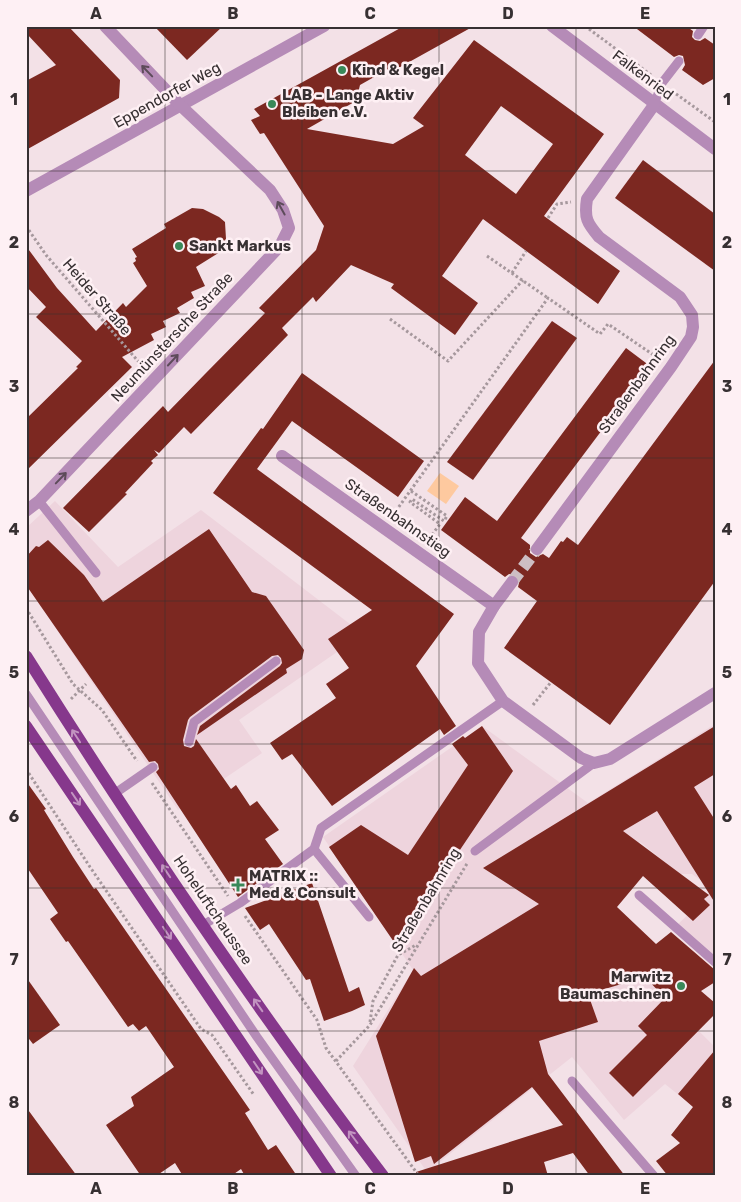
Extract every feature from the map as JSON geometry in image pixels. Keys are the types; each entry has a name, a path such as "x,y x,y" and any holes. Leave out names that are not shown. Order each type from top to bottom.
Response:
{"main road":[{"name":"Hoheluftchaussee","path":"26,656 114,794 203,926 331,1108 382,1176"},
{"path":"26,726 331,1176"}],"street":[{"name":"Neumünstersche Straße","path":"26,511 39,501 280,246 289,228 283,210 270,190 181,106 105,26"},
{"name":"Eppendorfer Weg","path":"26,191 324,26"},
{"name":"Falkenried","path":"552,26 654,105 715,149"},
{"path":"587,199 654,105"},
{"name":"Straßenbahnring","path":"537,549 671,367 691,338 693,326 692,314 680,297 600,237 588,225 585,212 587,199"},
{"name":"Straßenbahnstieg","path":"282,456 494,606"},
{"path":"512,582 494,606 479,632 478,663 503,701 581,758 594,763"},
{"name":"Straßenbahnring","path":"594,763 610,759 715,693"}],"lane":[{"path":"698,35 704,26"},
{"path":"654,105 662,83 679,61"},
{"path":"39,501 96,573"},
{"path":"189,742 194,722 276,661"},
{"path":"26,694 258,1037 356,1176"},
{"path":"203,926 235,906 314,849 321,828 503,701"},
{"name":"Straßenbahnring","path":"475,851 594,763"},
{"path":"114,794 149,770"},
{"path":"314,849 369,918"},
{"path":"639,894 715,962"},
{"path":"572,1081 654,1176"}],"path":[{"path":"548,218 557,204 587,199"},
{"name":"Heider Straße","path":"26,226 46,255 154,380"},
{"path":"512,273 526,251"},
{"path":"487,256 600,334 608,324 671,367"},
{"path":"390,318 448,361 523,280"},
{"path":"402,503 548,298"},
{"path":"411,490 447,516 444,521 412,498 410,502 440,524 419,552"},
{"path":"26,608 73,684 102,710 149,770 235,906 247,918 317,1020 326,1048 419,1176"},
{"path":"524,718 550,682"},
{"path":"67,702 86,684"},
{"path":"26,768 90,867 201,1029 212,1035 257,1100"},
{"name":"Straßenbahnring","path":"336,1061 370,1025 475,851"},
{"path":"370,1025 373,1001 398,955 418,944"}],"shaded area":[{"path":"440,473 459,486 446,504 427,491"},
{"path":"55,501 118,567 201,510 363,634 239,720 262,753 178,810 26,584 26,528"},
{"path":"715,724 715,957 677,925 714,890 692,874 680,874 640,842 560,894 715,1047 715,1124 665,1084 624,1120 572,1057 427,1172 353,1066 413,970 323,837 482,726 588,803"}],"building":[{"path":"26,26 68,26 120,80 119,98 26,150 26,81 56,65 26,33"},
{"path":"154,26 223,26 187,60"},
{"path":"404,26 474,26 384,76 383,72 360,85 356,101 307,129 393,144 424,126 413,118 474,40 604,134 544,216 620,271 598,304 483,219 442,276 478,303 455,335 391,288 394,284 351,265 316,302 313,297 282,328 288,335 191,434 184,427 159,453 154,450 158,455 151,461 153,463 125,493 127,494 89,532 63,508 163,406 168,412 265,313 259,308 316,250 324,226 264,133 260,134 251,120 260,116 254,109","holes":["501,106 553,144 516,194 465,155"]},
{"path":"633,26 686,26 693,31 692,37 695,40 700,41 705,38 715,45 715,78 703,85 682,70 685,65 683,56 674,57"},
{"path":"643,160 715,214 715,271 615,198"},
{"path":"192,208 203,209 225,222 226,239 220,252 196,267 205,286 191,292 194,298 177,308 180,313 163,321 166,327 151,334 154,340 122,357 132,367 26,471 26,419 78,368 76,367 82,361 36,317 46,307 26,286 26,246 57,288 96,331 123,303 126,307 147,286 133,263 137,257 132,249 166,228 164,224"},
{"path":"552,321 577,338 473,480 447,462"},
{"path":"626,348 650,366 521,538 530,545 530,553 536,557 543,554 549,558 561,541 563,542 567,537 578,545 715,360 715,581 610,725 504,648 537,601 518,587 520,579 516,575 509,574 505,577 441,530 465,497 497,521"},
{"path":"302,373 424,461 398,497 292,421 257,469 454,614 416,666 456,726 444,735 440,729 332,806 292,754 282,760 270,743 336,698 326,684 349,668 328,639 372,610 213,493 261,428 263,429"},
{"path":"209,529 252,592 266,596 304,650 302,659 286,669 287,673 197,735 200,726 280,666 282,663 281,658 278,655 272,656 188,720 183,740 184,746 191,748 194,746 196,739 231,789 236,785 250,806 257,801 279,830 265,839 283,864 238,897 156,772 159,769 158,764 155,761 149,762 26,585 26,557 36,546 39,547 48,540 84,575 103,602"},
{"path":"482,726 513,771 396,945 329,847 361,825 408,855 468,765 452,744 463,736 465,738"},
{"path":"715,726 715,774 694,787 715,820 715,903 657,811 623,831 709,895 704,899 710,905 693,921 643,876 617,907 656,944 671,932 715,970 715,982 701,991 715,1003 715,1014 633,1097 609,1073 647,1035 638,1026 665,998 645,977 588,994 598,1022 539,1041 548,1074 625,1176 590,1176 573,1153 544,1162 548,1176 417,1176 416,1172 563,1125 532,1087 434,1164 431,1156 415,1162 376,1036 414,968 421,976 539,904 483,868"},
{"path":"26,781 46,809 44,810 94,889 96,888 250,1110 245,1113 268,1150 276,1145 297,1176 245,1176 241,1169 231,1176 183,1176 175,1163 156,1176 141,1176 106,1125 134,1106 131,1097 174,1067 146,1026 139,1031 133,1024 128,1027 68,941 66,942 50,919 58,913 26,866"},
{"path":"312,883 349,992 359,987 365,1005 324,1021 310,979 306,980 269,924 260,930 245,908"},
{"path":"26,977 60,1025 33,1044 26,1035"},
{"path":"715,1050 715,1176 668,1176 656,1161 680,1143 671,1135 693,1107 678,1094"},
{"path":"26,1107 45,1133 77,1176 26,1176"}],"tunnel":[{"path":"512,582 537,549"}],"place":[{"name":"Kind & Kegel","path":"342,70"},
{"name":"LAB - Lange Aktiv Bleiben e.V.","path":"272,104"},
{"name":"Sankt Markus","path":"179,246"},
{"name":"MATRIX :: Med & Consult","path":"238,885"},
{"name":"Marwitz Baumaschinen","path":"681,986"}]}
